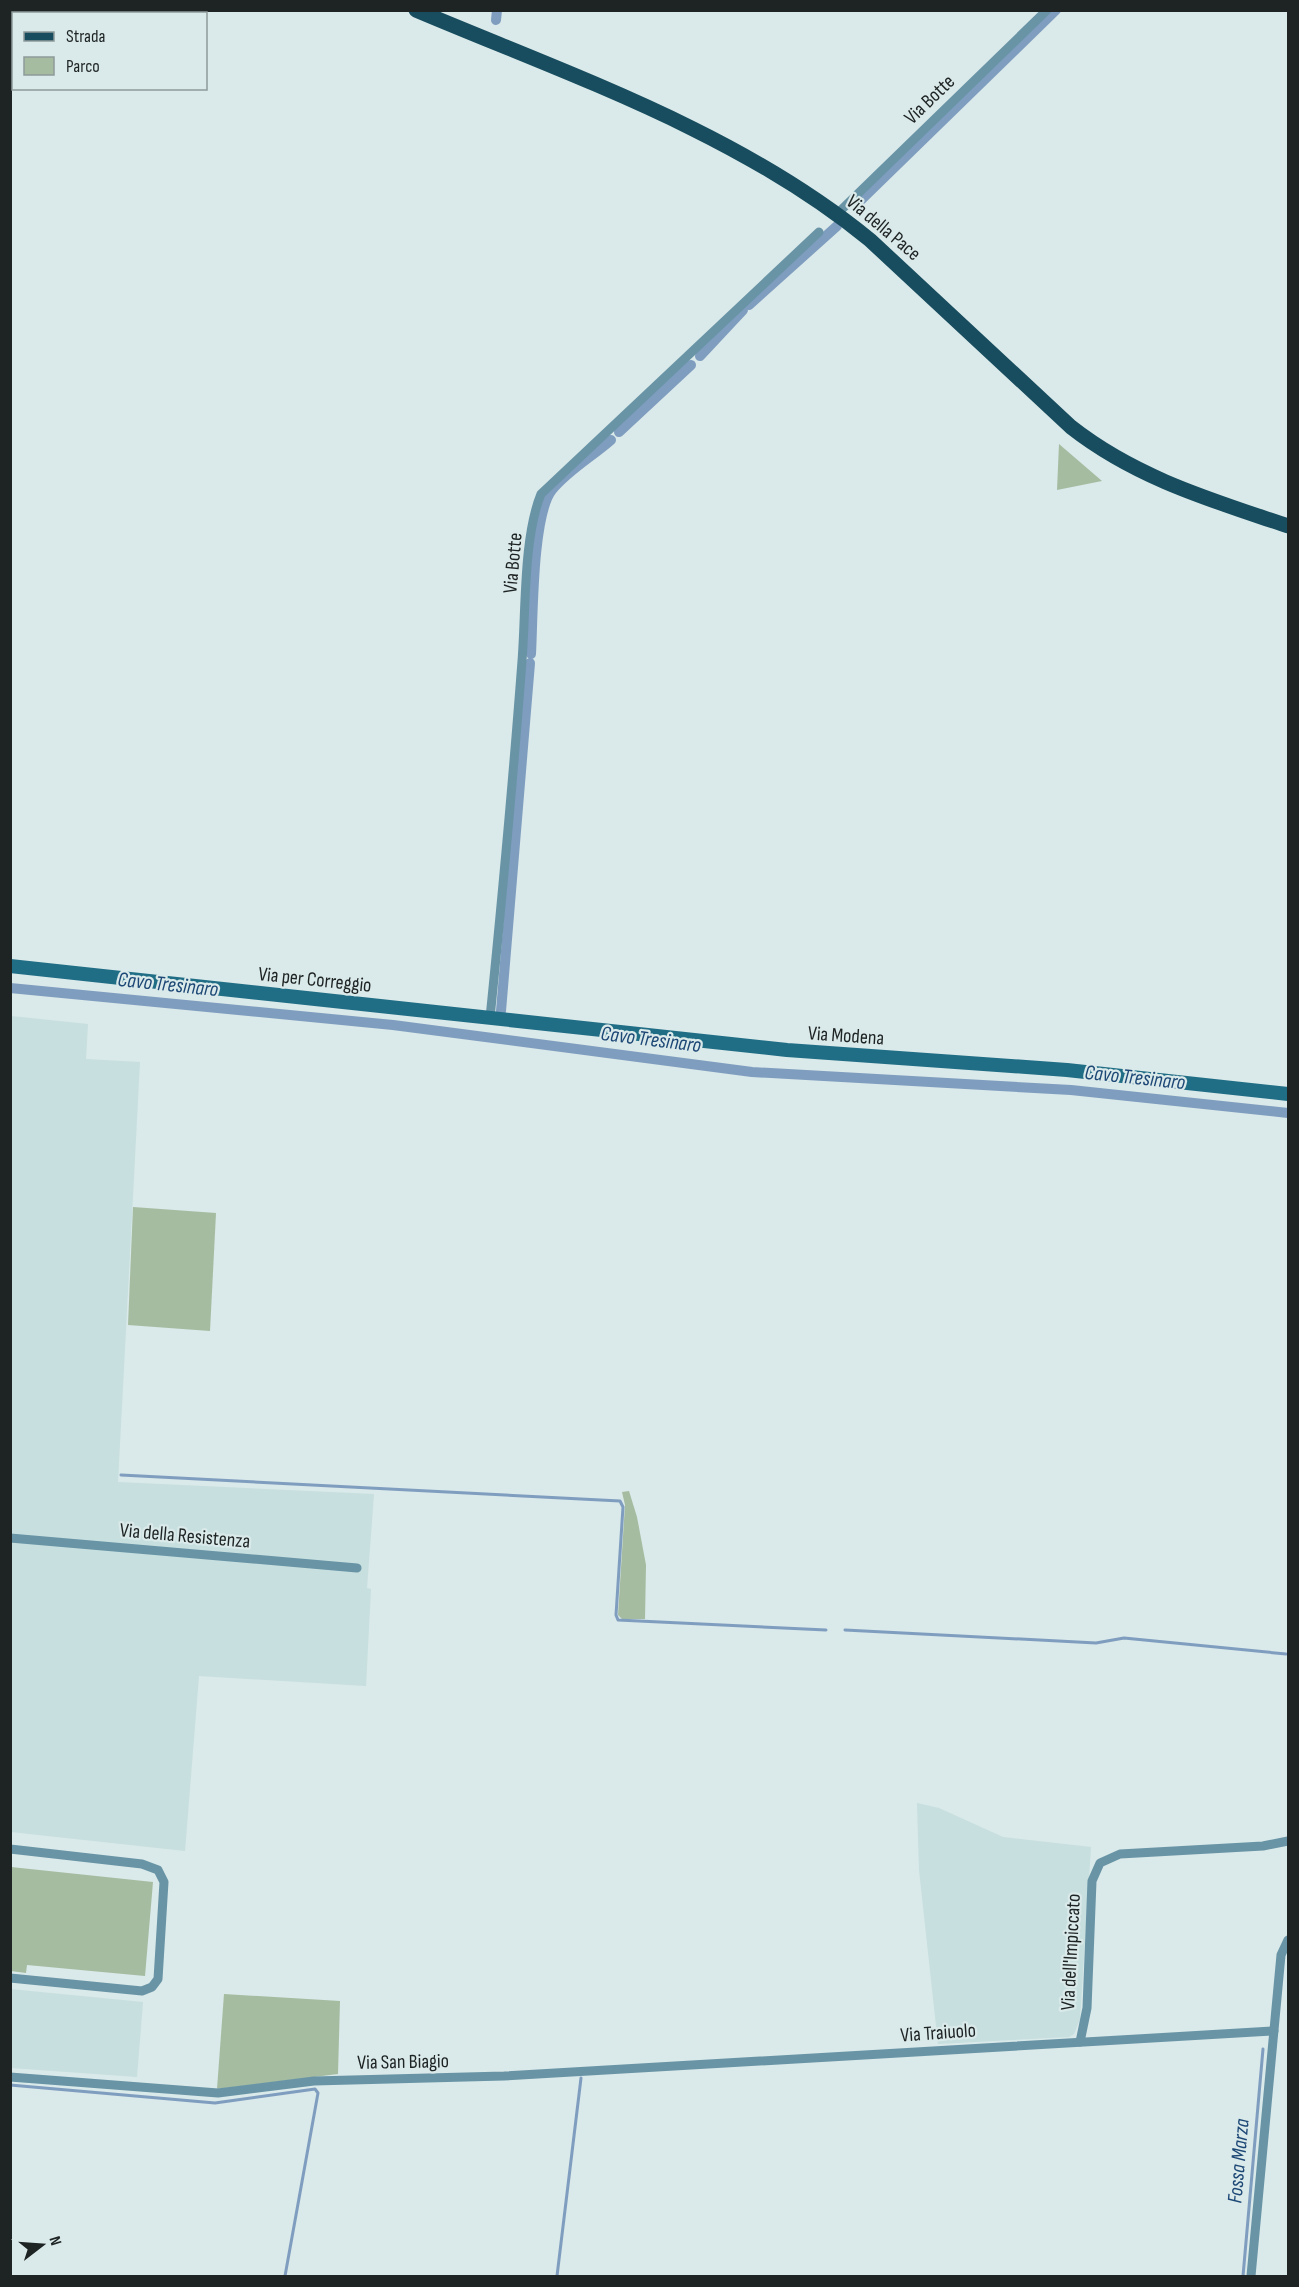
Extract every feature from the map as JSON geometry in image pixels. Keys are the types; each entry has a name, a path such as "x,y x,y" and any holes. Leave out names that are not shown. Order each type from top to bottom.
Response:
{"main road":[{"name":"Via della Pace","path":"416,10 703,133 768,169 837,214 887,255 1071,427 1098,448 1161,482 1288,526"}],"street":[{"name":"Via Botte","path":"837,214 1047,10"},
{"name":"Via Botte","path":"490,1018 512,800 530,555 535,511 541,494 819,231"},
{"name":"Via per Correggio","path":"10,966 400,1008"},
{"name":"Via Modena","path":"400,1008 787,1050 1067,1070 1288,1094"},
{"name":"Via della Resistenza","path":"10,1538 357,1568"},
{"name":"Via dell'Impiccato","path":"1080,2042 1087,2008 1092,1881 1100,1863 1120,1854 1263,1846 1288,1841"},
{"path":"10,1849 142,1864 158,1870 164,1882 158,1979 152,1987 142,1991 10,1978"},
{"path":"1251,2277 1281,1955 1288,1940"},
{"path":"1080,2042 1274,2031"},
{"name":"Via Traiuolo","path":"798,2060 1080,2042"},
{"name":"Via San Biagio","path":"10,2077 218,2093 314,2081 504,2076 798,2060"}],"shaded area":[{"path":"11,1016 88,1024 86,1059 140,1062 118,1482 374,1494 367,1588 371,1589 366,1686 199,1676 185,1851 11,1832"},
{"path":"917,1803 939,1808 1003,1837 1091,1847 1080,2019 1074,2034 1069,2037 938,2044 919,1870"},
{"path":"10,1989 143,2002 137,2077 11,2068"}],"green space":[{"path":"1059,444 1102,481 1057,490"},
{"path":"133,1207 216,1213 210,1331 128,1325"},
{"path":"629,1491 637,1517 646,1565 645,1619 622,1619 618,1615 625,1505 622,1492"},
{"path":"11,1867 153,1882 145,1976 27,1965 26,1973 11,1971"},
{"path":"224,1994 340,2001 338,2074 217,2089"}],"waterway":[{"path":"496,20 497,10"},
{"path":"858,203 1056,10"},
{"path":"749,305 837,226"},
{"path":"700,356 743,310"},
{"path":"619,432 691,365"},
{"path":"531,654 537,544 545,503 552,490 565,476 611,440"},
{"path":"501,1011 530,663"},
{"name":"Cavo Tresinaro","path":"10,988 393,1025 752,1072 1071,1090 1288,1113"},
{"path":"121,1475 620,1501 623,1507 616,1615 618,1620 826,1630"},
{"path":"845,1630 1096,1643 1124,1638 1286,1654"},
{"name":"Fossa Marza","path":"1243,2276 1263,2049"},
{"path":"557,2276 581,2078"},
{"path":"10,2085 215,2103 315,2089 318,2093 285,2276"}]}
